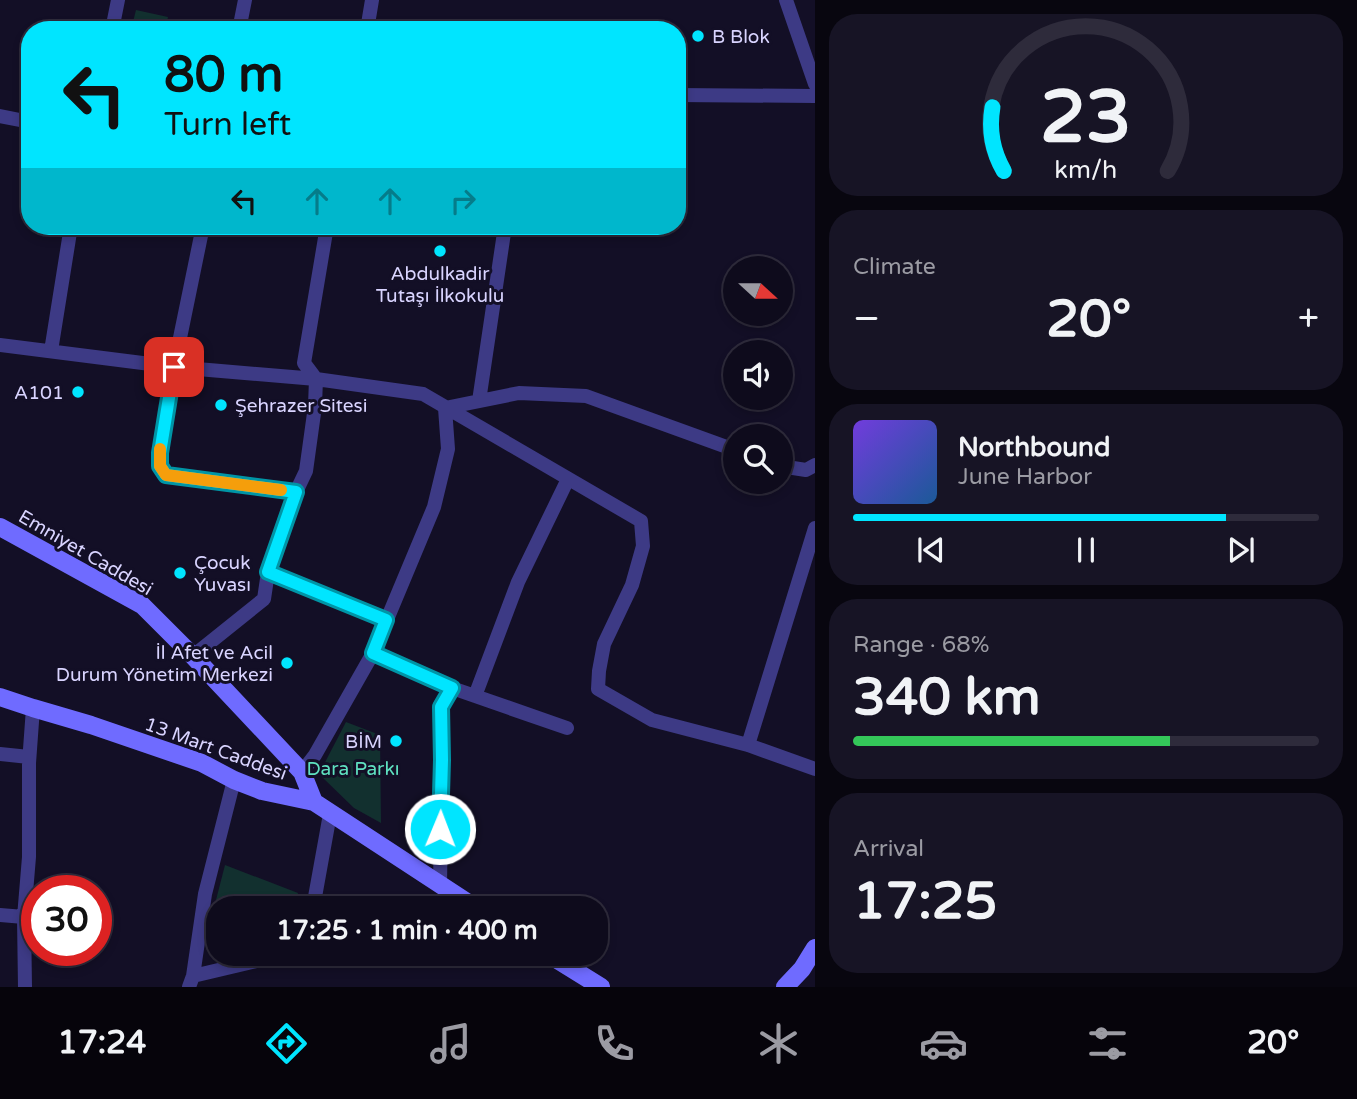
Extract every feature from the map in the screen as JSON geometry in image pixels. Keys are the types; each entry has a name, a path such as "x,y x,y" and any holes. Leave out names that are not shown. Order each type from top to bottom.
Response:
{"street":[{"path":"113,21 118,0"},
{"path":"241,21 245,0"},
{"path":"368,21 372,0"},
{"path":"786,0 814,84"},
{"path":"686,95 814,96"},
{"path":"0,116 21,120"},
{"path":"51,351 70,235"},
{"path":"201,235 174,367 160,466 166,475 296,492"},
{"path":"193,656 264,599 268,572 306,471 316,379 304,363 325,235"},
{"path":"479,401 504,235"},
{"path":"0,345 174,367 316,379 423,394 641,521 643,546 632,585 604,644 598,689 652,719 748,745 814,769"},
{"path":"445,408 519,393 586,396 723,446"},
{"path":"302,772 316,755 373,653 434,507 448,449 445,408"},
{"path":"793,468 806,470 814,466"},
{"path":"475,696 518,582 568,479"},
{"name":"Emniyet Caddesi","path":"0,527 142,606 302,772 314,802"},
{"path":"748,745 814,528"},
{"path":"268,572 386,620"},
{"path":"373,653 452,688 567,728"},
{"path":"440,886 441,707 452,688"},
{"name":"13 Mart Caddesi","path":"0,697 202,763 262,791 314,802 456,896"},
{"path":"28,875 29,757 33,708"},
{"path":"0,754 29,757"},
{"path":"234,780 205,894 191,982 245,966"},
{"path":"315,896 330,814"},
{"path":"0,915 21,917"},
{"path":"794,983 814,948"},
{"path":"25,966 25,987"},
{"path":"566,966 597,986"}],"green space":[{"path":"136,10 168,17 167,21 133,21"},
{"name":"Dara Parkı","path":"346,722 380,735 381,823 354,808 322,777 321,770"},
{"path":"225,865 298,893 297,896 217,896"}],"slow traffic":[{"path":"160,449 160,466 166,475 281,490"}],"place":[{"name":"B Blok","path":"698,36"},
{"name":"Abdulkadir Tutaşı İlkokulu","path":"440,251"},
{"name":"A101","path":"78,392"},
{"name":"Şehrazer Sitesi","path":"221,405"},
{"name":"Çocuk Yuvası","path":"180,573"},
{"name":"İl Afet ve Acil Durum Yönetim Merkezi","path":"287,663"},
{"name":"BİM","path":"396,741"}],"route":[{"path":"174,367 160,453 160,466 166,475 296,492 268,572 386,620 373,653 452,688 441,707 440,829"}]}
